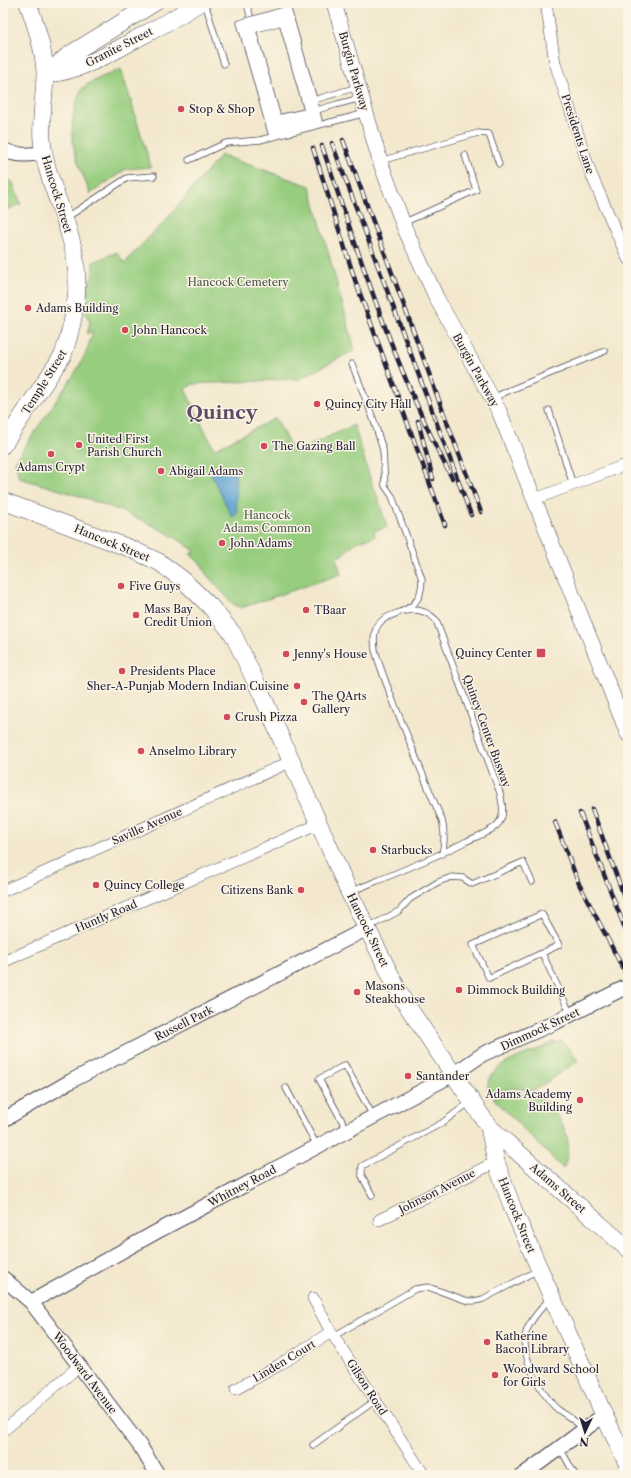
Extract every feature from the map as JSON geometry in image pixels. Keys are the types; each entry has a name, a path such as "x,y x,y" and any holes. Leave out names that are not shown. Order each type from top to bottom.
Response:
{"main road":[{"name":"Hancock Street","path":"28,3 42,46 45,75 41,128 44,152 49,176 72,241 77,272 77,300 69,338"},
{"name":"Granite Street","path":"45,75 69,55 154,3"},
{"name":"Granite Street","path":"45,75 74,69 101,58 179,16 199,3"},
{"name":"Burgin Parkway","path":"334,3 380,161 402,223 426,277 492,399 509,435 628,734"},
{"name":"Temple Street","path":"3,445 63,355 69,338"},
{"name":"Hancock Street","path":"3,501 146,555 182,579 210,606 233,634 292,761 366,929 402,998 489,1127 496,1162 513,1209 604,1415 628,1464"},
{"name":"Adams Street","path":"489,1127 628,1249"}],"street":[{"name":"Presidents Lane","path":"546,3 555,63 591,174 628,259"},
{"path":"3,150 26,156 44,152"},
{"path":"535,499 628,464"},
{"name":"Saville Avenue","path":"3,891 292,761"},
{"name":"Huntly Road","path":"3,962 76,929 210,873 319,824"},
{"name":"Russell Park","path":"3,1120 71,1081 366,929"},
{"name":"Dimmock Street","path":"454,1074 483,1054 571,1015 625,988"},
{"name":"Whitney Road","path":"31,1302 158,1231 454,1074"},
{"name":"Johnson Avenue","path":"379,1220 496,1162"},
{"name":"Woodward Avenue","path":"3,1278 31,1302 140,1446 158,1475"},
{"name":"Gilson Road","path":"313,1298 333,1334 424,1475"},
{"name":"Linden Court","path":"236,1389 333,1334"},
{"path":"3,1431 79,1366"},
{"path":"523,1475 604,1415"}],"lane":[{"path":"205,3 224,64"},
{"path":"247,3 284,134"},
{"path":"305,112 278,118 253,30 282,22 308,114 276,123 249,27 284,17 312,116 274,127 245,25 287,13 316,118 272,131 242,23 288,10 319,120 271,133 240,23 288,9 317,110 338,104 360,92"},
{"path":"314,100 334,94 360,92"},
{"path":"189,160 226,143 260,140 366,113"},
{"path":"380,161 478,133 489,134 499,164"},
{"path":"402,223 476,190 465,155"},
{"path":"64,219 127,178 154,176"},
{"path":"492,399 510,390 605,351"},
{"path":"352,364 373,418 383,450 385,486 392,496 422,579 422,589 419,599 412,606 402,612 382,621 376,628 374,639 375,649 390,691 442,820 444,837 442,854"},
{"path":"549,410 573,485"},
{"name":"Quincy Center Busway","path":"349,892 442,854 489,830 498,824 502,815 503,805 500,793 436,620 430,614 422,610 414,609 402,612"},
{"path":"366,929 399,911 410,899 438,882 452,877 463,878 472,884 523,862 532,882"},
{"path":"542,914 559,945 542,954 489,978 473,945 542,914"},
{"path":"542,954 571,1015"},
{"path":"347,1130 319,1079 344,1065 373,1116"},
{"path":"286,1088 317,1146"},
{"path":"372,1195 362,1176 362,1166 442,1123 471,1100"},
{"path":"333,1334 414,1289 428,1286 468,1301 475,1301 483,1299 540,1269"},
{"path":"551,1296 533,1318 526,1334 524,1346 526,1358 535,1378 549,1400 556,1408 578,1423 583,1430"},
{"path":"313,1445 376,1400"},
{"path":"559,1448 575,1475"}],"green space":[{"path":"121,69 151,167 126,169 90,194 78,162 73,142 72,132 75,108 83,88 96,80"},
{"path":"221,155 310,186 355,350 299,379 193,384 185,389 214,449 276,418 293,453 354,425 373,488 376,492 387,527 374,531 375,536 355,543 342,555 336,558 341,574 241,608 233,604 206,574 202,565 190,554 195,551 154,526 133,516 88,499 19,478 15,461 75,373 86,353 93,331 87,334 90,322 86,313 88,286 93,275 93,262 117,252 124,263 164,222"},
{"path":"3,174 13,183 21,204 3,211"},
{"path":"561,1040 579,1060 534,1091 513,1088 490,1094 488,1084 492,1075 499,1068 510,1061 553,1042 558,1043"},
{"path":"514,1094 536,1097 548,1104 557,1115 567,1135 568,1141 568,1154 563,1169 493,1098"}],"water":[{"path":"235,467 237,514 232,517 209,470"}],"railway":[{"path":"343,140 481,512"},
{"path":"332,143 471,515"},
{"path":"322,146 365,272 396,356 413,397 452,478"},
{"path":"313,148 355,280 445,525"},
{"path":"418,421 433,479"},
{"path":"592,809 628,907"},
{"path":"580,813 628,936"},
{"path":"555,822 579,884 628,978"}],"place":[{"name":"Stop & Shop","path":"181,109"},
{"name":"Adams Building","path":"28,308"},
{"name":"John Hancock","path":"125,330"},
{"name":"Quincy City Hall","path":"317,404"},
{"name":"United First Parish Church","path":"79,445"},
{"name":"The Gazing Ball","path":"264,446"},
{"name":"Adams Crypt","path":"51,454"},
{"name":"Abigail Adams","path":"161,471"},
{"name":"John Adams","path":"222,543"},
{"name":"Five Guys","path":"121,586"},
{"name":"TBaar","path":"306,610"},
{"name":"Mass Bay Credit Union","path":"136,615"},
{"name":"Quincy Center","path":"541,653"},
{"name":"Jenny's House","path":"286,654"},
{"name":"Presidents Place","path":"122,671"},
{"name":"Sher-A-Punjab Modern Indian Cuisine","path":"297,686"},
{"name":"The QArts Gallery","path":"304,702"},
{"name":"Crush Pizza","path":"227,717"},
{"name":"Anselmo Library","path":"141,751"},
{"name":"Starbucks","path":"373,850"},
{"name":"Quincy College","path":"96,885"},
{"name":"Citizens Bank","path":"301,890"},
{"name":"Dimmock Building","path":"459,990"},
{"name":"Masons Steakhouse","path":"357,992"},
{"name":"Santander","path":"408,1076"},
{"name":"Adams Academy Building","path":"580,1100"},
{"name":"Katherine Bacon Library","path":"487,1342"},
{"name":"Woodward School for Girls","path":"495,1375"}],"district":[{"name":"Quincy","path":"222,412"}],"park label":[{"name":"Hancock Cemetery","path":"238,282"},
{"name":"Hancock Adams Common","path":"267,521"}]}
